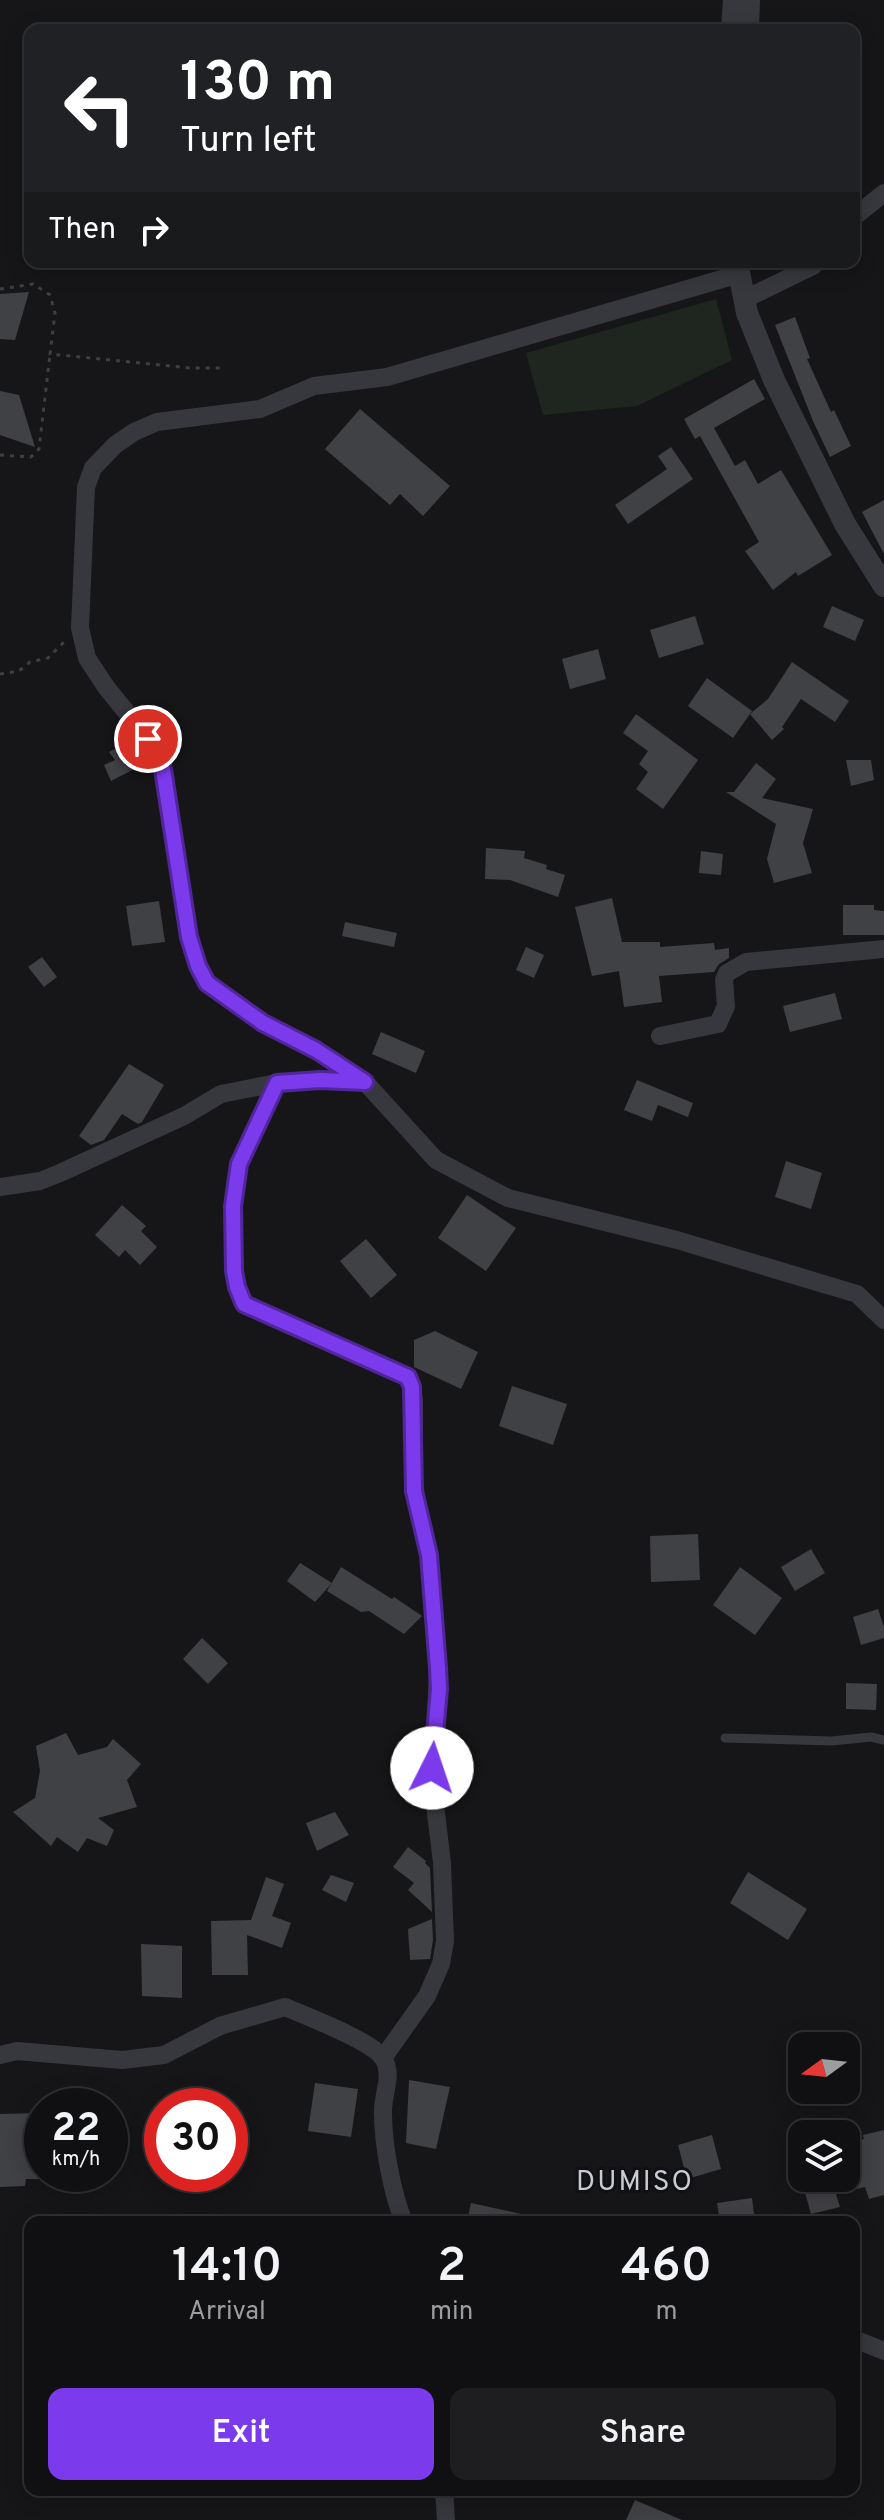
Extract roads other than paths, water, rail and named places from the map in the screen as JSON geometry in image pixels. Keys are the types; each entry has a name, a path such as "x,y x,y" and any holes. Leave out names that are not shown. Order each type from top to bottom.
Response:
{"street":[{"path":"732,24 734,0"},
{"path":"750,24 751,0"},
{"path":"860,212 884,193"},
{"path":"884,586 845,524 798,432 752,327 738,268 387,377 314,386 260,409 157,422 115,445 93,468 86,487 80,628 87,658 148,739 163,769 189,937 207,983 263,1023 316,1050 365,1082 436,1160 508,1198 677,1240 857,1294 884,1320"},
{"path":"745,299 809,268"},
{"path":"660,1036 718,1024 726,1006 724,980 727,973 746,962 884,949"},
{"path":"0,1187 40,1181 60,1173 184,1116 221,1094 277,1083 320,1080 365,1082"},
{"path":"277,1083 239,1164 233,1206 234,1271 244,1304 408,1377 414,1400 414,1491 429,1555 438,1668 433,1788 441,1840 445,1941 441,1964 427,1996 383,2058"},
{"path":"0,2055 17,2051 122,2060 164,2055 220,2026 285,2007 372,2047 383,2058 388,2071 382,2112 394,2197 402,2216"},
{"path":"860,2341 884,2351"},
{"path":"444,2496 446,2520"}],"lane":[{"path":"725,1738 832,1741 871,1737 884,1740"}],"district":[{"name":"DUMISO","path":"635,2180"}]}
